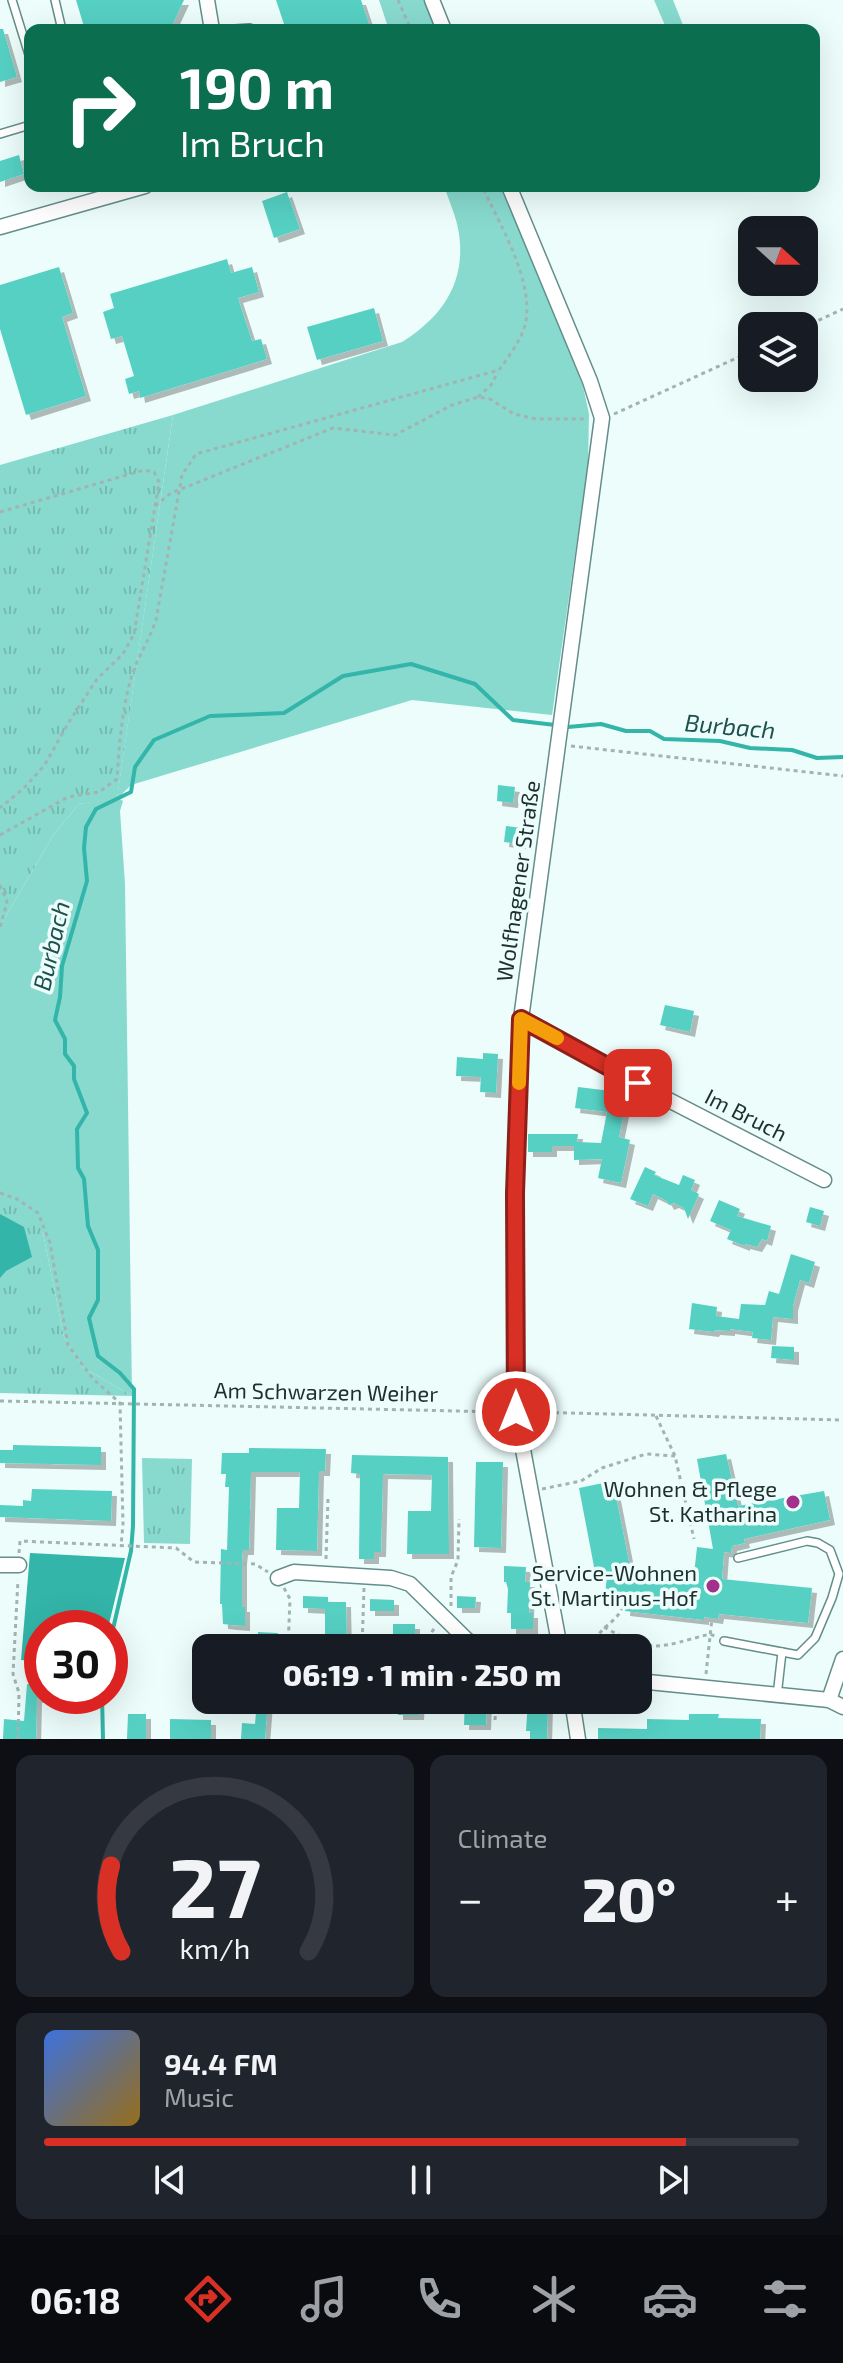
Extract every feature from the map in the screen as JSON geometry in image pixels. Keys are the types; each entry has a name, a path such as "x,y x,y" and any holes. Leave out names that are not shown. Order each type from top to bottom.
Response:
{"street":[{"path":"207,0 211,24"},
{"path":"432,0 442,24"},
{"path":"0,227 115,192"},
{"name":"Wolfhagener Straße","path":"511,192 590,381 602,418 521,1019 515,1193 516,1412 557,1634"},
{"name":"Im Bruch","path":"521,1019 824,1180"},
{"path":"0,1565 19,1565"},
{"path":"278,1578 294,1572 391,1578 410,1584 461,1634"},
{"path":"652,1682 836,1704 843,1659"},
{"path":"574,1714 578,1739"}],"lane":[{"path":"12,0 24,39"},
{"path":"55,0 61,24"},
{"path":"0,134 24,127"},
{"path":"724,1641 798,1655 815,1638 839,1574 830,1550 807,1541 738,1558"},
{"path":"777,1696 782,1652"}],"path":[{"path":"398,0 408,24"},
{"path":"155,506 171,493 333,428 395,435 452,405 478,397 491,385 520,338 526,323 526,299 520,271 485,192"},
{"path":"818,321 843,309"},
{"path":"478,397 490,399 514,414 536,419 602,418 738,358"},
{"path":"0,835 68,797 99,792 117,779 131,676 156,620 182,475 196,454 499,370"},
{"path":"0,512 144,470 154,472 159,482 134,634 123,654 97,679 44,766 0,808"},
{"path":"559,745 843,776"},
{"path":"0,885 7,902 0,928"},
{"path":"0,1193 17,1199 38,1213 50,1243 68,1345 93,1379 120,1403 121,1546"},
{"name":"Am Schwarzen Weiher","path":"0,1401 843,1420"},
{"path":"656,1416 675,1456 694,1539"},
{"path":"531,1491 581,1481 602,1468 646,1454 675,1456"},
{"path":"326,1574 328,1499"},
{"path":"431,1634 446,1620 451,1577 458,1560 459,1519"},
{"path":"18,1739 19,1693 13,1674 20,1541 176,1548 194,1562 255,1564 278,1578 290,1599 289,1634"},
{"path":"362,1634 364,1575"},
{"path":"599,1634 622,1610 623,1596"},
{"path":"705,1686 712,1618"},
{"path":"604,1627 622,1638 657,1647 676,1645 710,1634"},
{"path":"495,1714 495,1720"}],"green space":[{"path":"379,0 426,0 436,24 387,24"},
{"path":"654,0 673,0 683,24 664,24"},
{"path":"446,192 505,192 583,386 589,414 588,464 552,715 412,700 131,785 118,798 123,801 120,811 125,884 132,1396 82,1367 64,1337 43,1233 0,1187 0,926 54,834 79,804 117,798 173,415 402,342 439,310 455,283 460,252 455,216"},
{"path":"173,415 117,799 79,804 54,834 0,926 0,465"},
{"path":"0,1187 21,1194 43,1233 64,1337 82,1367 132,1396 0,1393"},
{"path":"142,1458 192,1459 190,1544 144,1543"}],"water":[{"path":"0,1214 24,1227 32,1257 6,1271 0,1278"},
{"path":"30,1553 125,1558 112,1610 25,1610"},
{"path":"24,1624 24,1660 21,1660"}],"building":[{"path":"76,0 184,0 173,24 83,24"},
{"path":"276,0 361,0 369,24 284,24"},
{"path":"0,29 3,29 17,77 0,82"},
{"path":"19,155 24,174 0,182 0,161"},
{"path":"287,192 300,229 274,238 262,201"},
{"path":"227,259 231,273 252,267 259,292 238,298 252,341 261,339 267,359 140,398 139,391 129,394 125,379 134,376 122,336 111,339 103,312 114,308 110,294"},
{"path":"59,267 73,313 62,317 86,396 26,415 0,329 0,285"},
{"path":"374,308 383,341 317,360 307,327"},
{"path":"498,785 515,787 513,803 497,801"},
{"path":"506,826 529,829 527,845 504,842"},
{"path":"665,1005 694,1011 690,1032 660,1025"},
{"path":"483,1053 498,1054 496,1093 480,1092 481,1077 456,1076 457,1057 483,1059"},
{"path":"613,1085 636,1094 634,1104 626,1102 619,1137 630,1140 621,1183 598,1178 602,1159 574,1160 574,1146 552,1146 552,1152 528,1152 528,1134 578,1134 577,1142 601,1143 607,1112 575,1108 578,1087 611,1091"},
{"path":"645,1167 656,1172 654,1175 679,1185 683,1175 695,1180 691,1190 699,1194 688,1219 684,1208 674,1203 669,1205 653,1194 648,1206 630,1199"},
{"path":"719,1200 740,1209 737,1216 771,1226 767,1241 762,1239 757,1247 727,1239 731,1230 710,1221"},
{"path":"810,1207 824,1211 820,1226 806,1222"},
{"path":"791,1254 815,1262 809,1283 800,1280 793,1319 773,1317 771,1340 752,1338 753,1332 689,1329 692,1303 717,1307 716,1316 739,1319 741,1304 765,1305 769,1291 779,1294"},
{"path":"772,1346 794,1347 794,1360 771,1358"},
{"path":"13,1445 101,1447 101,1465 0,1463 0,1450 13,1450"},
{"path":"249,1448 326,1449 325,1471 319,1471 317,1551 276,1550 277,1508 299,1508 300,1472 251,1472 249,1550 243,1550 242,1559 245,1626 223,1624 220,1604 221,1549 227,1550 229,1487 225,1487 226,1474 221,1474 222,1453 249,1453"},
{"path":"726,1454 738,1506 824,1491 830,1520 744,1539 745,1543 732,1546 731,1553 724,1552 722,1579 812,1588 808,1623 719,1614 718,1619 704,1617 704,1620 625,1611 626,1599 605,1596 607,1574 596,1577 579,1488 613,1481 632,1577 693,1584 697,1547 713,1549 697,1459"},
{"path":"352,1455 448,1457 449,1554 407,1554 408,1511 431,1511 432,1475 383,1474 381,1552 374,1552 374,1559 359,1559 360,1474 351,1473"},
{"path":"476,1462 503,1462 501,1548 474,1547"},
{"path":"32,1489 112,1491 111,1521 0,1517 0,1505 23,1506 23,1500 31,1501"},
{"path":"504,1566 526,1567 525,1582 530,1582 529,1613 533,1613 533,1629 511,1629"},
{"path":"303,1596 328,1597 328,1602 346,1602 347,1634 325,1634 325,1609 303,1608"},
{"path":"457,1596 476,1597 475,1608 457,1608"},
{"path":"370,1599 394,1600 394,1611 370,1611"},
{"path":"393,1624 415,1624 415,1634 393,1634"},
{"path":"25,1714 37,1714 36,1739 3,1739 4,1719 24,1721"},
{"path":"128,1714 146,1714 146,1739 127,1739"},
{"path":"256,1714 267,1714 265,1739 241,1739 242,1723 255,1724"},
{"path":"464,1714 486,1714 486,1725 464,1725"},
{"path":"527,1714 548,1714 547,1739 530,1739 530,1731 526,1731"},
{"path":"689,1714 761,1719 760,1739 598,1739 598,1728 647,1729 647,1719 689,1720"},
{"path":"170,1719 211,1720 211,1739 170,1739"}],"waterway":[{"name":"Burbach","path":"117,1610 131,1551 133,1526 134,1389 98,1356 89,1318 98,1300 98,1250 88,1226 84,1179 78,1168 77,1129 87,1113 74,1079 74,1066 65,1054 65,1039 55,1020 62,966 87,881 86,827 96,809 131,792 135,767 154,740 210,716 284,713 343,676 411,664 475,684 513,720 555,725"},
{"name":"Burbach","path":"568,727 601,724 626,731 650,731 664,739 720,741 750,748 792,750 817,758 843,757"},
{"name":"Burbach","path":"102,1714 103,1739"}],"slow traffic":[{"path":"519,1083 521,1019 557,1038"}],"place":[{"name":"Wohnen & Pflege St. Katharina","path":"793,1502"},
{"name":"Service-Wohnen St. Martinus-Hof","path":"713,1586"}],"route":[{"path":"516,1412 515,1193 521,1019 638,1083"}]}
